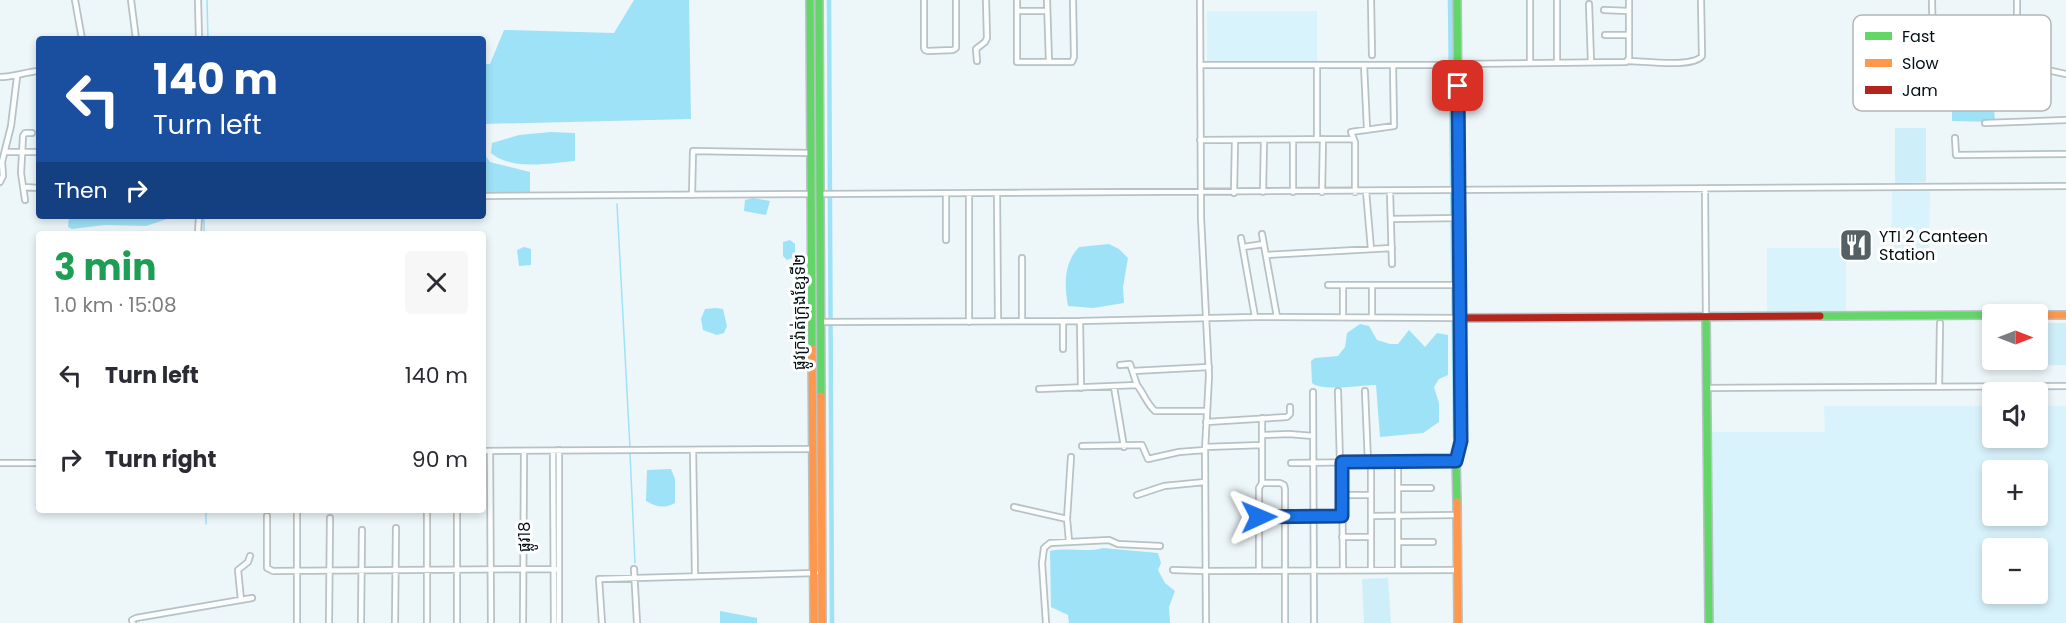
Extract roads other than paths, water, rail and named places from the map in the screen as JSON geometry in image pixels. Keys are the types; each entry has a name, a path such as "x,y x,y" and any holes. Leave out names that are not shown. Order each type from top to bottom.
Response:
{"street":[{"path":"75,0 81,36"},
{"path":"131,0 136,36"},
{"path":"198,0 198,36"},
{"name":"ផ្លូវក្រវ៉ាត់ក្រុងខ្សែទី២","path":"810,0 812,153 822,194"},
{"name":"ផ្លូវក្រវ៉ាត់ក្រុងខ្សែទី២","path":"814,623 817,573 822,194 819,0"},
{"path":"924,0 924,50 928,51 956,48 956,0"},
{"path":"977,61 976,49 987,38 986,0"},
{"path":"1017,0 1017,62 1072,62 1074,60 1073,0"},
{"path":"1047,0 1048,62"},
{"path":"1200,0 1201,192 1209,367 1204,482 1206,623"},
{"path":"1371,0 1372,55"},
{"path":"1457,0 1455,285 1461,441 1456,461 1458,623"},
{"path":"1530,0 1530,63"},
{"path":"1557,0 1557,62"},
{"path":"1628,61 1629,0"},
{"path":"1200,65 1455,65 1628,61 1692,63 1702,56 1701,0"},
{"path":"1932,0 1932,15"},
{"path":"2017,0 2018,15"},
{"path":"1589,4 1591,62"},
{"path":"1604,10 1629,11"},
{"path":"1017,11 1047,11"},
{"path":"1605,35 1629,35"},
{"path":"1317,65 1322,192"},
{"path":"1364,65 1366,129"},
{"path":"1355,192 1352,132 1394,127 1393,65"},
{"path":"0,77 16,77 26,72 36,71"},
{"path":"2051,71 2066,74"},
{"path":"0,182 3,176 2,162 11,126 16,77"},
{"path":"1984,123 2066,120"},
{"path":"25,200 21,153 23,136 32,133"},
{"path":"1955,138 1956,155 2066,154"},
{"path":"1200,140 1354,140"},
{"path":"1234,193 1235,140"},
{"path":"1263,192 1264,140"},
{"path":"1293,140 1293,192"},
{"path":"692,195 693,151 812,153"},
{"path":"5,152 36,152"},
{"path":"486,196 2066,186"},
{"path":"24,187 36,188"},
{"path":"1706,189 1708,623"},
{"path":"1366,191 1371,249"},
{"path":"1390,191 1392,264"},
{"path":"946,194 946,240"},
{"path":"969,194 969,321"},
{"path":"997,194 998,321"},
{"path":"1391,219 1457,218"},
{"path":"1420,219 1420,227"},
{"path":"1262,234 1277,317"},
{"path":"1241,238 1255,317"},
{"path":"1243,247 1264,244"},
{"path":"1266,255 1392,248"},
{"path":"1022,258 1023,321"},
{"path":"1329,285 1455,285"},
{"path":"1343,285 1343,317"},
{"path":"1372,285 1372,317"},
{"path":"819,322 1080,321 1255,317 1982,315"},
{"path":"2048,315 2066,315"},
{"path":"1063,321 1063,348"},
{"path":"1080,321 1081,388"},
{"path":"1939,387 1940,323"},
{"path":"1120,365 1130,363 1137,385 1155,411 1207,411"},
{"path":"1133,371 1209,367"},
{"path":"1039,389 1137,385"},
{"path":"1706,388 2066,386"},
{"path":"1114,387 1124,447"},
{"path":"1338,391 1342,570"},
{"path":"1365,391 1371,495 1371,570"},
{"path":"1313,392 1314,623"},
{"path":"1206,422 1289,416 1290,407"},
{"path":"1259,571 1262,418"},
{"path":"1262,435 1313,436"},
{"path":"1082,446 1142,445 1148,459 1205,448 1262,445"},
{"path":"486,451 817,449"},
{"path":"693,450 695,576"},
{"path":"490,451 490,623"},
{"name":"ផ្លូវ18","path":"523,623 524,451"},
{"path":"554,623 556,451"},
{"path":"1069,541 1067,519 1071,457"},
{"path":"1291,463 1456,461"},
{"path":"1398,462 1398,570"},
{"path":"0,463 36,463"},
{"path":"1137,495 1164,486 1204,482"},
{"path":"1262,483 1284,485 1285,623"},
{"path":"1398,488 1431,488"},
{"path":"1342,495 1371,495"},
{"path":"1014,507 1067,519"},
{"path":"297,513 297,623"},
{"path":"427,513 427,623"},
{"path":"457,623 458,513"},
{"path":"1371,516 1456,515"},
{"path":"267,516 267,568 273,571 556,569"},
{"path":"1259,517 1342,516"},
{"path":"329,623 330,518"},
{"path":"395,623 396,528"},
{"path":"361,623 362,530"},
{"path":"1342,537 1371,537"},
{"path":"1046,623 1042,562 1044,548 1050,543 1109,540 1118,544 1160,546"},
{"path":"1398,542 1433,542"},
{"path":"241,600 238,570 248,562 250,556"},
{"path":"556,569 559,623"},
{"path":"634,569 637,623"},
{"path":"1173,570 1457,570"},
{"path":"602,623 600,579 817,573"},
{"name":"ផ្លូវក្រវ៉ាត់ក្រុងខ្សែទី២","path":"817,573 822,623"},
{"path":"133,623 132,620 136,618 252,598"}],"water":[{"path":"634,0 689,0 691,119 486,124 486,64 490,64 504,30 614,33"},
{"path":"1952,111 1994,111 1995,122 1952,121"},
{"path":"551,132 575,133 575,161 520,164 500,159 491,153 492,143 519,135"},
{"path":"486,156 490,162 530,172 530,193 486,193"},
{"path":"753,198 770,201 766,215 744,211 745,200"},
{"path":"69,219 167,219 146,226 105,225 72,229 68,227"},
{"path":"790,240 795,244 795,257 787,260 783,256 783,242"},
{"path":"1109,244 1119,249 1128,258 1123,287 1124,303 1093,308 1068,306 1066,274 1074,253 1079,247"},
{"path":"524,247 531,249 531,265 519,266 517,250"},
{"path":"705,309 723,309 727,326 724,333 717,335 703,330 701,319"},
{"path":"1360,324 1369,326 1377,340 1390,344 1398,344 1409,330 1425,347 1437,333 1448,335 1448,375 1439,379 1434,387 1439,403 1439,422 1423,433 1380,437 1376,385 1333,388 1312,383 1311,361 1315,358 1338,356 1345,347 1347,333"},
{"path":"671,469 675,479 675,503 660,506 646,501 647,470"},
{"path":"1103,548 1158,553 1161,563 1158,570 1165,583 1175,591 1169,607 1170,623 1069,623 1068,615 1051,607 1050,551"},
{"path":"720,611 757,618 757,623 720,623"}],"waterway":[{"path":"207,0 208,36"},
{"path":"829,0 832,623"},
{"path":"1450,0 1455,438"},
{"path":"617,204 630,448"},
{"path":"204,219 204,231"},
{"path":"630,453 635,563"},
{"path":"206,513 206,524"}],"place":[{"name":"YTI 2 Canteen Station","path":"1856,245"}]}
